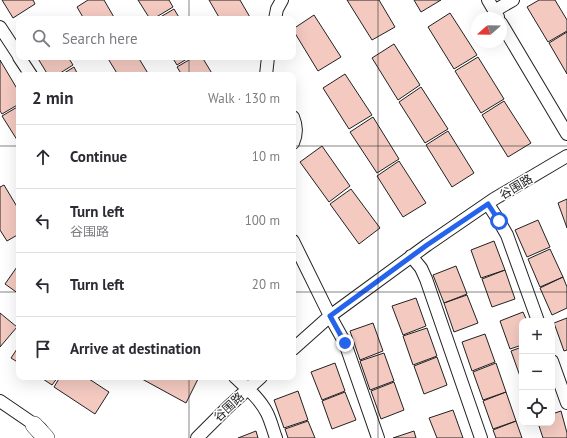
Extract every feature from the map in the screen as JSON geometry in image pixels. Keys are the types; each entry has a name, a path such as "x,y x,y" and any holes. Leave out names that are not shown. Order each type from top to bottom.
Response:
{"main road":[{"path":"34,425 46,438"}],"street":[{"path":"276,16 277,9 282,0"},
{"path":"488,0 494,12"},
{"path":"499,12 513,0"},
{"path":"0,27 16,52"},
{"path":"507,33 567,134"},
{"path":"21,60 29,72"},
{"path":"266,72 268,60"},
{"name":"谷围路","path":"296,346 330,316 411,256 488,204 567,156"},
{"path":"488,204 507,235 537,318"},
{"path":"296,247 345,343 378,438"},
{"path":"411,256 421,268 426,279 481,438"},
{"path":"555,369 567,403"},
{"path":"238,380 261,403 276,438"},
{"name":"谷围路","path":"197,438 228,407 258,380"},
{"path":"0,401 54,438"}],"building":[{"path":"2,0 33,0 35,4 13,18"},
{"path":"88,0 104,0 113,16 82,16 77,7"},
{"path":"138,0 169,0 173,7 158,16 148,16"},
{"path":"209,0 240,0 249,16 218,16"},
{"path":"347,0 379,0 395,27 372,40"},
{"path":"414,0 441,0 421,12"},
{"path":"539,0 555,0 567,20 567,31 548,42 527,7"},
{"path":"174,9 178,16 162,16"},
{"path":"450,13 471,46 471,48 477,55 454,69 428,27"},
{"path":"314,15 341,57 318,71 296,35 296,27"},
{"path":"567,32 567,74 549,43"},
{"path":"394,44 420,85 398,100 372,58"},
{"path":"478,57 504,99 481,113 455,71"},
{"path":"0,60 16,87 16,106 2,114 0,111"},
{"path":"39,60 70,60 73,65 62,72 46,72"},
{"path":"109,60 140,60 147,72 116,72"},
{"path":"174,60 185,60 177,65"},
{"path":"189,60 204,60 211,72 180,72 177,67"},
{"path":"74,67 76,72 66,72"},
{"path":"345,74 372,115 349,129 323,88"},
{"path":"421,87 448,129 425,143 399,102"},
{"path":"504,101 531,143 508,157 482,115"},
{"path":"16,108 16,138 2,116"},
{"path":"373,117 399,159 377,173 350,132"},
{"path":"448,131 474,173 452,187 426,145"},
{"path":"322,146 350,186 329,202 300,162"},
{"path":"399,161 426,203 403,217 377,176"},
{"path":"4,185 16,205 16,236 7,241 0,230 0,187"},
{"path":"351,189 380,228 359,244 330,204"},
{"path":"567,199 567,228 558,203"},
{"path":"538,220 550,247 527,257 515,230"},
{"path":"494,241 505,270 481,278 471,250"},
{"path":"550,249 563,277 540,287 528,259"},
{"path":"456,266 467,294 444,303 433,275"},
{"path":"16,268 16,292 5,284"},
{"path":"505,270 515,299 492,307 482,279"},
{"path":"563,277 567,287 567,308 552,315 540,288"},
{"path":"467,295 478,323 454,332 444,303"},
{"path":"416,298 426,326 403,335 392,306"},
{"path":"523,312 526,318 519,318 519,346 510,349 500,321"},
{"path":"0,313 16,326 16,328 0,347"},
{"path":"567,318 567,350 564,351 555,323"},
{"path":"373,323 383,351 360,360 350,331"},
{"path":"427,328 437,356 413,365 403,336"},
{"path":"485,334 495,362 472,371 462,342"},
{"path":"519,348 519,373 511,351"},
{"path":"16,350 16,361 11,358"},
{"path":"384,353 394,381 370,390 360,361"},
{"path":"437,357 447,385 424,394 414,366"},
{"path":"335,363 345,391 322,400 311,372"},
{"path":"496,363 506,392 483,400 473,372"},
{"path":"44,380 56,380 52,385"},
{"path":"58,380 91,380 109,392 95,414 54,387"},
{"path":"144,380 198,380 186,403"},
{"path":"394,382 404,410 381,419 371,391"},
{"path":"298,391 308,420 284,428 274,400"},
{"path":"345,392 356,420 332,429 322,401"},
{"path":"506,392 516,421 493,429 483,401"},
{"path":"453,410 463,438 437,438 429,418"},
{"path":"561,411 567,438 543,438 539,426 555,426 555,413"},
{"path":"308,421 315,438 288,438 285,429"},
{"path":"516,421 522,438 496,438 493,430"},
{"path":"256,431 258,438 238,438"},
{"path":"414,431 416,438 393,438"}],"route":[{"path":"345,343 330,316 427,245 488,204 499,221"}]}
